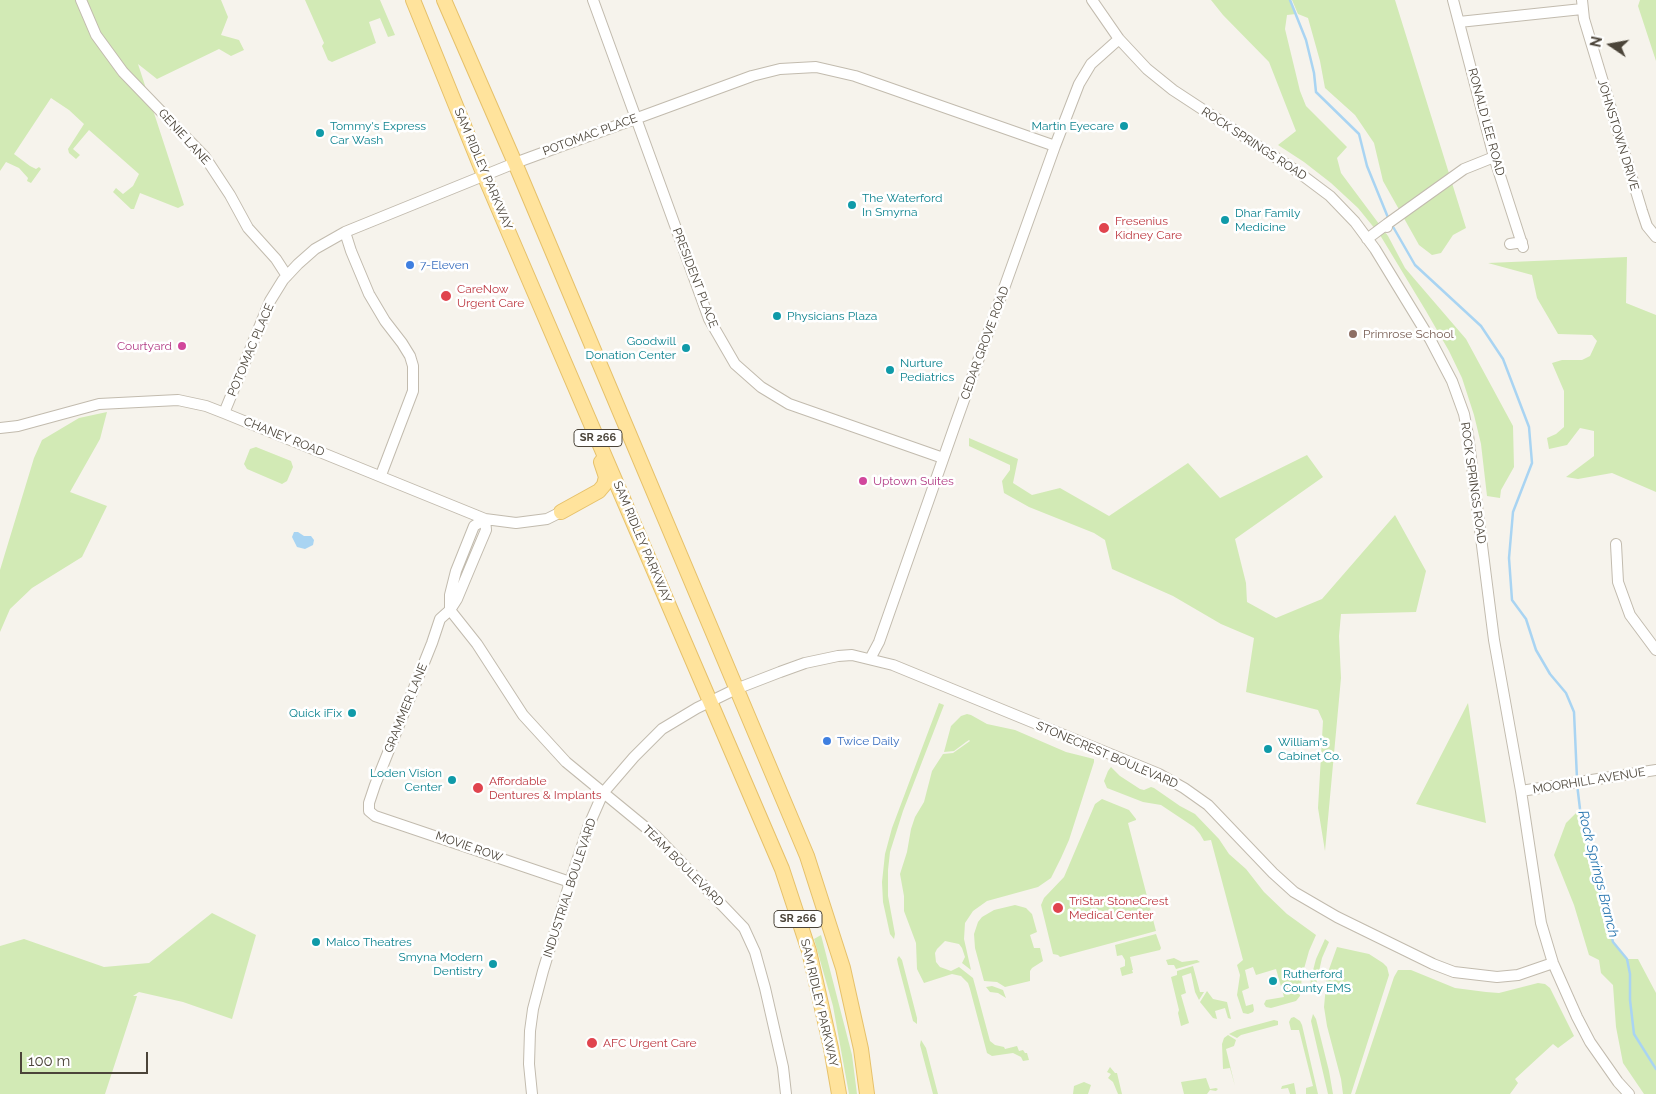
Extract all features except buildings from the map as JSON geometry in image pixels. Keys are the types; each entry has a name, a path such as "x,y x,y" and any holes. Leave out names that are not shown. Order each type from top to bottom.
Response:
{"main road":[{"name":"SAM RIDLEY PARKWAY","path":"412,0 484,175 782,869 809,951 831,1048 839,1094"},
{"name":"SR 266","path":"444,0 515,163 806,856 843,968 861,1049 867,1094"},
{"path":"560,351 575,399 606,477 604,485 599,491 560,512"}],"street":[{"name":"GENIE LANE","path":"81,0 96,35 117,64 206,157 248,228 276,259 287,276"},
{"name":"PRESIDENT PLACE","path":"593,0 709,319 735,364 760,387 789,404 943,458"},
{"name":"ROCK SPRINGS ROAD","path":"1092,0 1119,39 1147,69 1173,90 1282,161 1330,196 1355,222 1368,239 1430,339 1452,381 1464,414 1474,468 1486,589 1542,923 1553,963 1577,1017 1590,1042 1618,1082 1629,1094"},
{"name":"RONALD LEE ROAD","path":"1453,0 1494,157 1523,245 1510,244"},
{"path":"1459,22 1582,4"},
{"name":"JOHNSTOWN DRIVE","path":"1582,4 1584,19 1642,212 1648,227 1656,237"},
{"name":"CEDAR GROVE ROAD","path":"870,659 879,642 1055,146 1090,64 1119,39"},
{"name":"POTOMAC PLACE","path":"224,413 270,301 287,276 315,249 345,232 484,175 752,76 780,69 816,67 855,76 1055,146"},
{"path":"1368,239 1464,169 1494,157"},
{"path":"345,232 369,294 410,356 412,366 412,391 380,476"},
{"name":"CHANEY ROAD","path":"0,428 18,426 99,404 178,400 206,406 485,519 516,523 547,519 560,512"},
{"path":"440,619 446,595 474,526 485,519 486,530 457,599 450,610"},
{"path":"1616,544 1618,582 1630,615 1656,650"},
{"path":"464,552 475,556"},
{"path":"450,610 450,595 456,571"},
{"name":"GRAMMER LANE","path":"369,811 369,803 375,784 440,619 450,610"},
{"name":"TEAM BOULEVARD","path":"450,610 477,644 523,715 566,762 656,836 744,928 755,952 765,988 783,1067 786,1094"},
{"name":"STONECREST BOULEVARD","path":"736,689 805,663 838,656 852,656 893,665 1159,774 1184,788 1208,805 1273,873 1294,892 1337,917 1433,964 1454,972 1497,977 1518,975 1553,963"},
{"name":"INDUSTRIAL BOULEVARD","path":"532,1094 529,1064 533,1009 542,971 570,882 589,825 603,793 634,757 662,730 710,701 736,689"},
{"name":"MOORHILL AVENUE","path":"1521,791 1656,770"},
{"name":"MOVIE ROW","path":"369,811 375,816 570,882"}],"green space":[{"path":"0,0 221,0 228,17 221,35 239,40 244,50 231,56 219,49 157,79 138,64 184,205 178,208 140,193 134,209 131,209 113,192 116,188 123,194 133,186 139,174 89,130 73,149 80,155 76,159 69,153 68,149 84,124 69,110 51,98 14,154 30,166 41,169 31,183 27,181 28,178 19,168 6,162 0,171"},
{"path":"305,0 380,0 395,35 388,37 380,18 369,22 376,43 332,62 328,60 322,46 324,43"},
{"path":"1211,0 1290,0 1296,14 1287,15 1285,29 1300,91 1306,106 1347,147 1337,158 1341,173 1388,236 1405,268 1466,339 1513,426 1514,467 1501,490 1500,498 1487,496 1481,444 1462,378 1426,311 1380,235 1358,208 1331,183 1278,145 1296,131 1269,62"},
{"path":"1292,0 1395,0 1466,228 1453,235 1441,253 1432,255 1419,245 1383,181 1374,143 1355,115 1325,88 1320,61 1308,18 1298,14"},
{"path":"1640,0 1656,0 1656,61 1638,6"},
{"path":"1627,257 1626,303 1656,315 1656,492 1612,473 1578,479 1566,477 1594,456 1594,431 1580,428 1567,445 1549,449 1547,438 1556,434 1564,427 1564,391 1552,363 1562,360 1582,360 1590,356 1597,341 1592,335 1558,334 1537,298 1532,275 1488,263"},
{"path":"107,412 100,439 70,492 107,506 82,557 32,588 10,609 0,632 0,570 34,458 42,440 79,418"},
{"path":"969,438 1018,459 1013,483 1032,495 1060,488 1109,516 1188,463 1220,498 1307,455 1323,477 1235,539 1246,583 1247,602 1276,618 1322,599 1395,515 1426,571 1416,612 1341,614 1339,636 1341,678 1325,851 1318,808 1323,721 1318,710 1246,692 1254,638 1221,624 1173,596 1112,569 1105,540 1094,533 1029,507 1004,493 1002,481 1010,470 1010,465 969,446"},
{"path":"256,447 291,461 293,467 287,481 282,484 247,469 244,464 250,449"},
{"path":"939,703 944,705 903,811 890,852 888,896 895,934 894,939 890,934 883,902 882,882 885,854 892,828"},
{"path":"1468,703 1486,823 1416,804"},
{"path":"967,714 987,724 1015,730 1066,752 1094,759 1069,840 1051,878 1038,887 987,901 973,911 965,923 964,939 971,970 962,963 965,957 959,944 945,941 935,953 936,962 940,967 951,971 959,967 973,978 990,1041 1005,1049 1017,1046 1019,1051 1023,1050 1027,1053 1029,1060 1023,1061 1021,1057 1013,1053 992,1056 987,1053 968,983 961,976 952,974 924,983 917,969 916,943 904,911 904,896 900,874 907,852 911,829 915,817 924,802 932,771 943,754 953,753 970,741 954,751 944,752 951,726 961,716"},
{"path":"1111,767 1120,776 1140,789 1154,788 1195,814 1219,839 1229,854 1246,869 1264,892 1287,914 1316,935 1302,976 1300,996 1296,1001 1271,1008 1266,1007 1264,1004 1266,1000 1284,997 1276,969 1256,975 1253,967 1245,970 1249,988 1242,991 1246,1006 1253,1004 1254,1010 1248,1014 1243,1013 1237,995 1240,975 1237,965 1243,960 1211,840 1204,841 1194,827 1161,805 1143,802 1107,788 1104,781"},
{"path":"1102,799 1129,810 1136,819 1128,823 1156,931 1060,957 1053,954 1041,905 1044,898 1064,877 1095,804"},
{"path":"1580,809 1613,942 1627,959 1638,959 1656,993 1656,1094 1644,1094 1623,1063 1616,1027 1613,985 1601,973 1599,960 1589,955 1574,905 1554,855 1566,823"},
{"path":"1015,905 1026,908 1032,914 1037,932 1030,935 1034,948 1040,948 1043,961 1030,971 1030,981 1005,987 997,982 984,981 975,948 974,934 982,917 994,910"},
{"path":"212,913 256,935 232,1019 183,1002 139,992 133,996 137,996 105,1094 0,1094 0,946 24,939 104,967 149,963"},
{"path":"1156,934 1160,950 1130,957 1133,973 1122,976 1120,968 1125,966 1125,960 1122,955 1117,956 1115,945"},
{"path":"821,935 852,1055 857,1094 849,1094 833,1006 814,939"},
{"path":"1325,939 1329,942 1322,958 1315,989 1312,992 1310,988 1311,978 1316,959"},
{"path":"1337,947 1369,954 1387,967 1389,975 1351,1094 1343,1094 1324,1007 1327,975"},
{"path":"899,956 902,960 917,1024 913,1021 898,964 897,959"},
{"path":"1174,958 1182,962 1197,960 1200,962 1176,969 1174,965 1168,965 1166,960"},
{"path":"1193,966 1200,992 1204,992 1199,1000 1195,992 1191,973 1182,976 1186,993 1181,995 1189,1023 1181,1026 1171,977 1177,975 1177,971"},
{"path":"1398,970 1411,970 1455,988 1486,992 1499,993 1538,983 1545,984 1550,988 1574,1036 1558,1048 1553,1044 1515,1079 1518,1083 1510,1094 1355,1094"},
{"path":"992,986 1003,990 1006,998 998,993 990,992 986,987"},
{"path":"1207,991 1213,999 1227,1002 1231,1019 1228,1018 1225,1008 1215,1011 1217,1019 1213,1018 1200,1002"},
{"path":"1313,1014 1316,1019 1329,1071 1333,1094 1328,1094 1311,1021"},
{"path":"1294,1017 1302,1025 1318,1094 1306,1094 1306,1088 1313,1086 1299,1030 1291,1030 1289,1022"},
{"path":"1274,1020 1278,1021 1278,1025 1241,1035 1237,1038 1229,1034 1237,1030"},
{"path":"1228,1035 1236,1040 1234,1046 1226,1049 1235,1086 1230,1068 1223,1069 1222,1044 1224,1038"},
{"path":"921,1040 926,1048 938,1094 933,1094 920,1045"},
{"path":"1110,1067 1117,1073 1122,1094 1118,1094 1113,1082 1108,1078 1111,1074 1107,1072"},
{"path":"1206,1078 1210,1089 1216,1088 1218,1089 1216,1091 1210,1090 1207,1094 1184,1094 1181,1082"},
{"path":"1084,1082 1091,1085 1088,1094 1073,1094 1074,1086"},
{"path":"1294,1083 1296,1094 1290,1094 1288,1088 1281,1089 1282,1086"}],"water":[{"path":"294,532 304,536 311,536 314,540 313,545 305,549 297,547 292,537"}],"waterway":[{"name":"Rock Springs Branch","path":"1290,0 1306,40 1314,73 1316,92 1359,134 1367,166 1389,220"},
{"name":"Rock Springs Branch","path":"1392,225 1415,265 1481,326 1503,359 1529,427 1532,463 1513,512 1509,558 1512,600 1526,619 1536,650 1550,674 1566,693 1574,712 1577,779"},
{"name":"Rock Springs Branch","path":"1577,784 1580,809 1613,942 1627,959 1630,974 1630,1000 1634,1034 1656,1069"}],"place":[{"name":"Martin Eyecare","path":"1124,126"},
{"name":"Tommy's Express Car Wash","path":"320,133"},
{"name":"The Waterford In Smyrna","path":"852,205"},
{"name":"Dhar Family Medicine","path":"1225,220"},
{"name":"Fresenius Kidney Care","path":"1104,228"},
{"name":"7-Eleven","path":"410,265"},
{"name":"CareNow Urgent Care","path":"446,296"},
{"name":"Physicians Plaza","path":"777,316"},
{"name":"Primrose School","path":"1353,334"},
{"name":"Courtyard","path":"182,346"},
{"name":"Goodwill Donation Center","path":"686,348"},
{"name":"Nurture Pediatrics","path":"890,370"},
{"name":"Uptown Suites","path":"863,481"},
{"name":"Quick iFix","path":"352,713"},
{"name":"Twice Daily","path":"827,741"},
{"name":"William's Cabinet Co.","path":"1268,749"},
{"name":"Loden Vision Center","path":"452,780"},
{"name":"Affordable Dentures & Implants","path":"478,788"},
{"name":"TriStar StoneCrest Medical Center","path":"1058,908"},
{"name":"Malco Theatres","path":"316,942"},
{"name":"Smyna Modern Dentistry","path":"493,964"},
{"name":"Rutherford County EMS","path":"1273,981"},
{"name":"AFC Urgent Care","path":"592,1043"}]}
